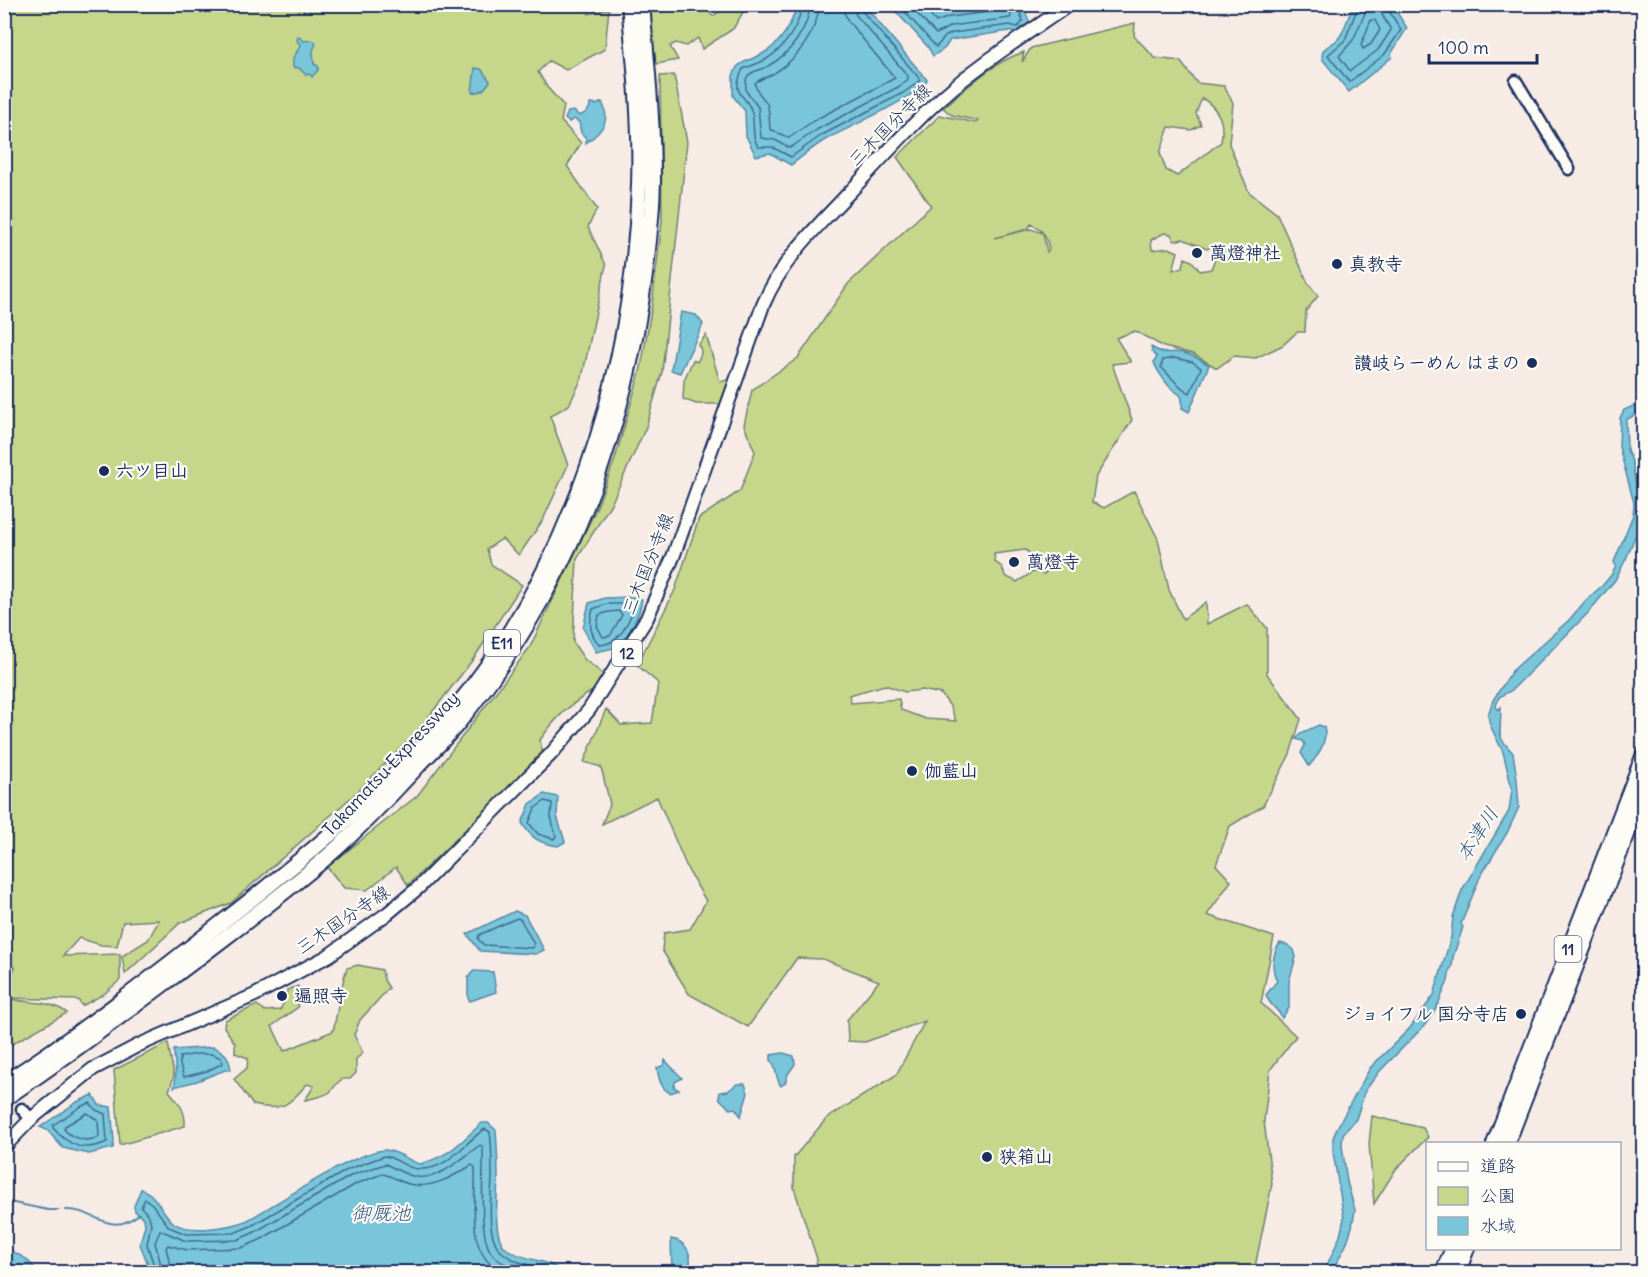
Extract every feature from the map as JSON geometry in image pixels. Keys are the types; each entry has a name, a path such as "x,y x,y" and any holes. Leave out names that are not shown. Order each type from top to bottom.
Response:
{"highway":[{"name":"Takamatsu Expressway","path":"4,1083 119,1003 329,836 388,781 447,717 486,667 518,618 550,558 584,477 609,403 621,345 635,258 640,183 639,98 629,4"},
{"name":"Takamatsu Expressway","path":"4,1099 132,1008 283,894 338,847 457,725 497,673 530,623 563,562 596,483 621,404 634,347 648,258 653,182 650,97 642,4"},
{"name":"11","path":"1494,1142 1644,754"},
{"name":"11","path":"1508,1142 1644,791"},
{"path":"4,1109 132,1008"},
{"path":"1443,1272 1452,1250"},
{"path":"1458,1272 1466,1250"}],"main road":[{"name":"三木国分寺線","path":"4,1147 31,1119 86,1075 118,1055 255,995 328,956 388,914 418,888 551,754 589,710 647,618 673,557 763,305 786,260 932,106 989,59 1070,4"}],"street":[{"path":"1516,81 1569,169"},
{"path":"22,1109 31,1119"}],"green space":[{"path":"587,4 589,14 609,8 605,49 566,70 549,61 538,72 547,87 564,106 561,121 581,143 567,166 597,209 588,227 606,265 582,378 569,405 550,416 568,465 543,520 519,555 502,539 487,549 491,564 522,585 474,658 417,732 355,794 231,903 180,923 125,974 122,956 148,940 159,920 123,922 117,946 101,945 79,938 63,956 120,954 120,980 104,994 82,1006 78,1000 7,998 53,1006 67,1013 5,1048 5,1031 8,1022 5,1002 15,967 5,969 5,5"},
{"path":"651,5 708,5 706,10 713,16 728,5 745,9 733,29 702,49 698,38 686,46 676,43 670,46 678,60 656,64 650,18"},
{"path":"1135,23 1134,36 1155,58 1180,61 1197,83 1224,86 1233,103 1229,144 1249,192 1277,214 1308,283 1318,296 1306,311 1305,332 1297,332 1283,345 1256,358 1234,356 1217,368 1193,354 1164,347 1135,331 1116,338 1131,362 1112,364 1132,420 1096,476 1092,502 1104,508 1134,491 1158,539 1169,590 1183,619 1206,602 1207,624 1247,604 1267,628 1267,674 1301,719 1290,754 1263,806 1230,826 1216,865 1231,881 1207,915 1274,937 1261,1003 1296,1036 1270,1070 1264,1121 1272,1184 1254,1272 815,1272 817,1259 794,1188 794,1157 827,1118 896,1075 925,1021 865,1042 848,1041 847,1020 879,981 823,959 797,958 748,1027 689,994 662,950 664,933 690,929 706,901 688,870 657,797 602,824 610,804 601,767 584,762 606,709 621,725 652,723 658,683 637,665 675,590 699,518 740,491 755,452 744,425 752,390 798,358 848,284 931,206 897,157 940,115 976,123 978,121 952,115 943,108 991,69 1024,52 1022,62 1031,48","holes":["1202,98 1217,111 1222,128 1221,142 1177,176 1166,170 1160,153 1169,127 1191,130 1201,125 1196,113","1031,224 1043,233 1031,229 994,238 1028,229","1043,233 1049,250 1047,252","1164,233 1171,234 1174,241 1183,239 1207,249 1215,245 1216,256 1211,269 1200,271 1192,261 1185,258 1183,267 1173,270 1178,252 1169,248 1152,250 1151,240","1025,550 1051,567 1044,574 1033,572 1017,582 1005,576 1002,567 995,562 994,554","885,685 905,692 922,690 941,694 950,706 956,721 926,719 901,710 899,699 851,703 849,695"]},
{"path":"674,75 687,142 662,372 646,427 612,502 577,559 573,642 584,659 603,674 601,686 560,715 540,740 543,755 408,885 396,867 367,890 344,888 327,867 417,796 530,647 596,509 615,459 641,368 652,305 662,221 660,76"},
{"path":"706,335 720,382 731,381 720,404 696,404 683,399 684,380 693,360 697,362 700,357 701,351 698,345"},
{"path":"358,965 382,970 389,988 360,1020 354,1035 363,1053 356,1059 356,1073 350,1079 340,1080 330,1092 321,1096 305,1100 314,1086 307,1084 284,1105 271,1108 253,1105 234,1079 247,1068 248,1058 235,1053 235,1043 224,1027 225,1020 257,1005 265,1011 280,1010 287,990 298,986 298,1007 272,1026 284,1051 333,1031 347,968"},
{"path":"168,1043 174,1076 169,1091 181,1107 185,1126 120,1145 114,1070"},
{"path":"1372,1116 1423,1128 1428,1137 1396,1169 1374,1204 1369,1144"}],"water":[{"path":"797,5 864,5 927,80 911,95 825,140 791,165 770,153 756,156 746,136 745,111 733,96 733,76 737,67 775,45 789,26"},
{"path":"890,5 1022,5 1031,25 1018,34 1009,31 950,40 945,48 933,56 928,47"},
{"path":"1355,5 1392,5 1407,28 1391,54 1392,57 1349,92 1322,56 1324,50 1341,35"},
{"path":"298,36 304,41 312,40 316,43 313,51 314,64 318,66 318,70 312,77 299,68 293,67 293,58 301,45 297,41"},
{"path":"475,68 481,69 490,81 483,90 472,92"},
{"path":"602,102 606,115 603,126 586,143 579,122 574,119 569,122 565,119 568,112 574,111 579,116 587,112 590,104 596,105"},
{"path":"681,312 696,315 703,324 680,373 671,370"},
{"path":"1151,347 1164,353 1187,354 1209,365 1189,412 1182,408 1180,395 1169,386 1158,371 1154,362 1157,357"},
{"path":"1643,402 1643,410 1626,420 1627,450 1632,461 1637,491 1643,505 1642,519 1615,580 1588,613 1512,690 1499,697 1496,706 1498,710 1501,707 1500,733 1502,740 1513,753 1519,807 1507,833 1480,877 1461,924 1463,927 1448,981 1436,1009 1425,1025 1379,1072 1365,1091 1356,1119 1343,1134 1342,1145 1347,1182 1355,1210 1346,1245 1332,1272 1322,1272 1340,1236 1344,1218 1333,1152 1333,1138 1370,1068 1410,1028 1434,995 1462,890 1509,811 1512,789 1503,752 1490,725 1488,715 1493,700 1512,671 1569,620 1612,574 1616,566 1614,562 1633,515 1634,503 1619,447 1620,418 1624,410"},
{"path":"605,598 642,599 639,612 630,630 618,647 596,652 583,628 589,603"},
{"path":"1319,725 1324,727 1325,738 1319,753 1309,766 1301,753 1305,745 1303,741 1296,739 1301,733"},
{"path":"544,794 558,797 557,816 565,842 558,846 537,839 522,823 530,804"},
{"path":"515,911 525,915 544,950 536,954 480,951 467,934"},
{"path":"1280,943 1294,950 1296,957 1289,981 1289,1008 1282,1018 1266,995 1277,981 1273,962"},
{"path":"473,971 493,972 496,992 470,1001 468,978"},
{"path":"213,1047 226,1056 231,1070 174,1087 176,1073 174,1050"},
{"path":"783,1053 794,1056 795,1064 781,1086 771,1055"},
{"path":"665,1060 682,1078 675,1082 674,1087 679,1090 670,1093 662,1086 657,1068 664,1065"},
{"path":"737,1084 745,1084 748,1093 741,1116 735,1108 730,1109 719,1098 720,1092 728,1091"},
{"path":"93,1095 99,1105 111,1107 113,1148 89,1154 63,1148 47,1130 40,1127 77,1102"},
{"name":"御厩池","path":"482,1123 488,1123 496,1130 498,1177 496,1215 502,1243 514,1253 550,1265 563,1272 151,1272 140,1244 145,1225 144,1219 135,1211 134,1206 141,1189 152,1195 170,1219 181,1226 200,1229 232,1225 248,1220 336,1168 372,1153 389,1150 420,1164 440,1157 454,1148"},
{"path":"671,1239 682,1243 688,1251 690,1267 688,1272 672,1272"},
{"path":"5,1248 25,1258 34,1267 29,1272 13,1272 5,1269"}],"waterway":[{"path":"4,1201 59,1210"},
{"path":"65,1210 85,1213 102,1221 119,1224 139,1214"}],"tunnel":[{"path":"4,1100 22,1109"}],"place":[{"name":"萬燈神社","path":"1197,253"},
{"name":"真教寺","path":"1337,264"},
{"name":"讃岐らーめん はまの","path":"1532,363"},
{"name":"六ツ目山","path":"104,471"},
{"name":"萬燈寺","path":"1014,562"},
{"name":"伽藍山","path":"912,771"},
{"name":"遍照寺","path":"282,996"},
{"name":"ジョイフル 国分寺店","path":"1521,1014"},
{"name":"狭箱山","path":"987,1157"}],"water label":[{"name":"本津川","path":"1477,834"}]}
